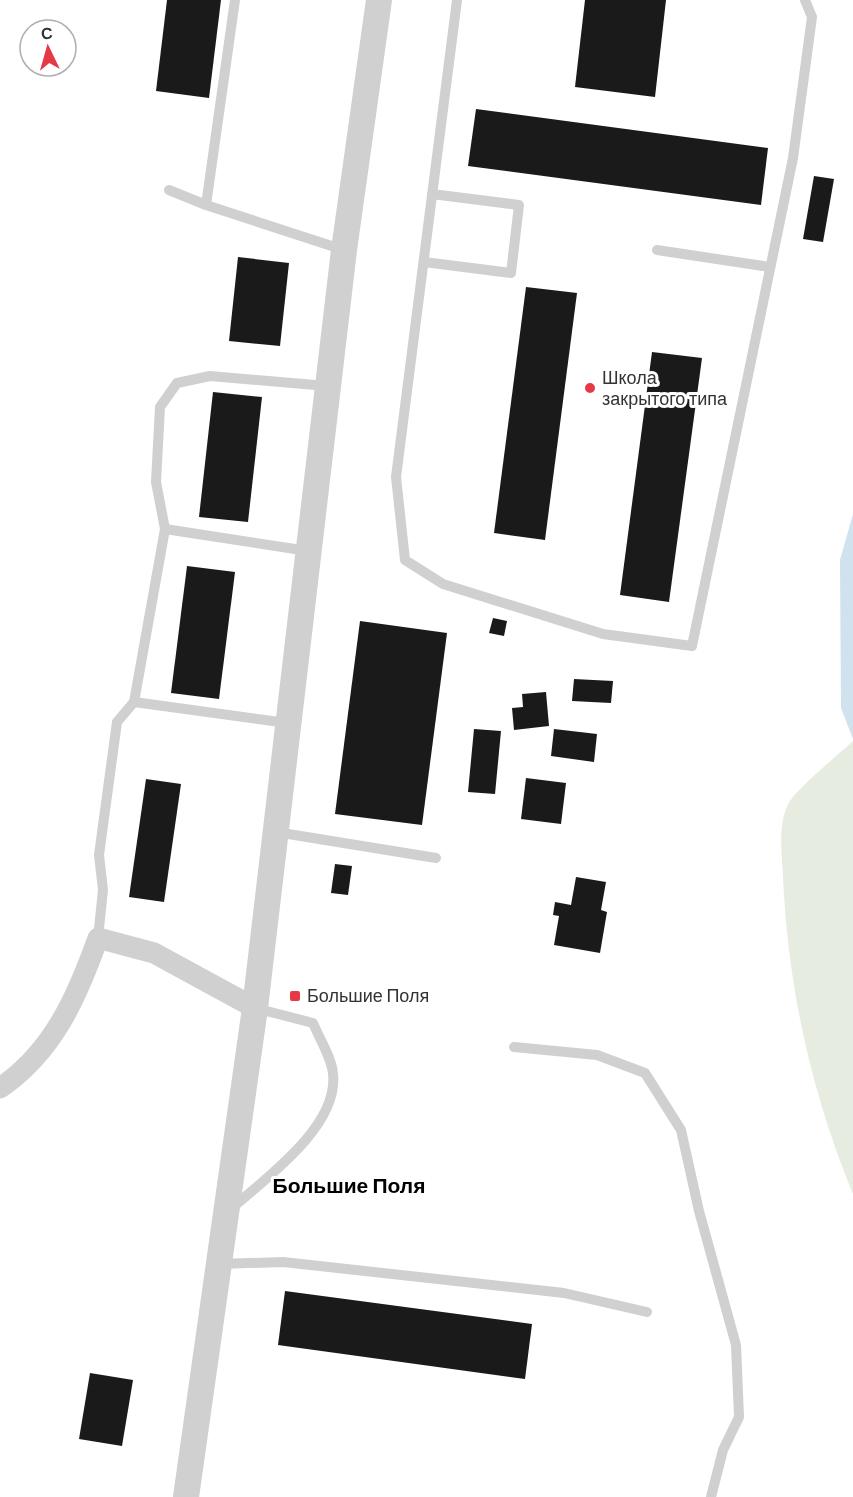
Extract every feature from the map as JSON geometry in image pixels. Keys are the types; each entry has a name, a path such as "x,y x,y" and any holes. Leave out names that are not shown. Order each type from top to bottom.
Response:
{"street":[{"path":"187,1497 255,1008 327,386 379,0"},
{"path":"0,1088 16,1077 53,1038 82,984 98,939 154,954 255,1008"}],"lane":[{"path":"206,205 235,0"},
{"path":"457,0 396,477 405,560 443,584 603,634 692,646 793,158 812,16 805,0"},
{"path":"169,190 206,205 344,250"},
{"path":"424,262 511,273 519,205 432,194"},
{"path":"657,250 770,267"},
{"path":"98,939 103,890 99,855 117,722 134,702 165,529 156,482 160,407 177,383 210,376 327,386"},
{"path":"165,529 308,551"},
{"path":"134,702 287,723"},
{"path":"274,832 436,858"},
{"path":"226,1213 297,1151 329,1105 333,1074 312,1023 255,1008"},
{"path":"514,1047 597,1055 645,1073 681,1130 699,1211 736,1345 739,1417 723,1450 711,1497"},
{"path":"219,1264 283,1262 564,1293 647,1312"}],"shaded area":[{"path":"853,741 853,1194 825,1117 796,999 786,918 781,838 783,818 790,801 810,779"}],"water":[{"path":"853,514 853,739 841,708 840,560"}],"building":[{"path":"167,0 221,0 209,98 156,91"},
{"path":"585,0 666,0 655,97 575,87"},
{"path":"476,109 768,148 761,205 468,166"},
{"path":"814,176 834,179 823,242 803,239"},
{"path":"238,257 289,263 280,346 229,341"},
{"path":"526,287 577,293 545,540 494,533"},
{"path":"652,352 702,358 669,602 620,595"},
{"path":"213,392 262,397 248,522 199,517"},
{"path":"187,566 235,572 219,699 171,693"},
{"path":"493,618 507,621 504,636 489,633"},
{"path":"360,621 447,633 422,825 335,814"},
{"path":"574,679 613,681 611,703 572,701"},
{"path":"546,692 549,726 514,730 512,708 523,707 522,694"},
{"path":"474,729 501,731 495,794 468,792"},
{"path":"554,729 597,734 594,762 551,756"},
{"path":"526,778 566,783 561,824 521,819"},
{"path":"146,779 181,784 164,902 129,897"},
{"path":"335,864 352,866 348,895 331,893"},
{"path":"576,877 606,882 601,910 607,912 600,953 554,945 559,916 553,915 555,902 571,905"},
{"path":"285,1291 532,1324 525,1379 278,1345"},
{"path":"90,1373 133,1380 122,1446 79,1439"}],"place":[{"name":"Школа закрытого типа","path":"590,388"},
{"name":"Большие Поля","path":"295,996"}],"district":[{"name":"Большие Поля","path":"349,1186"}]}
